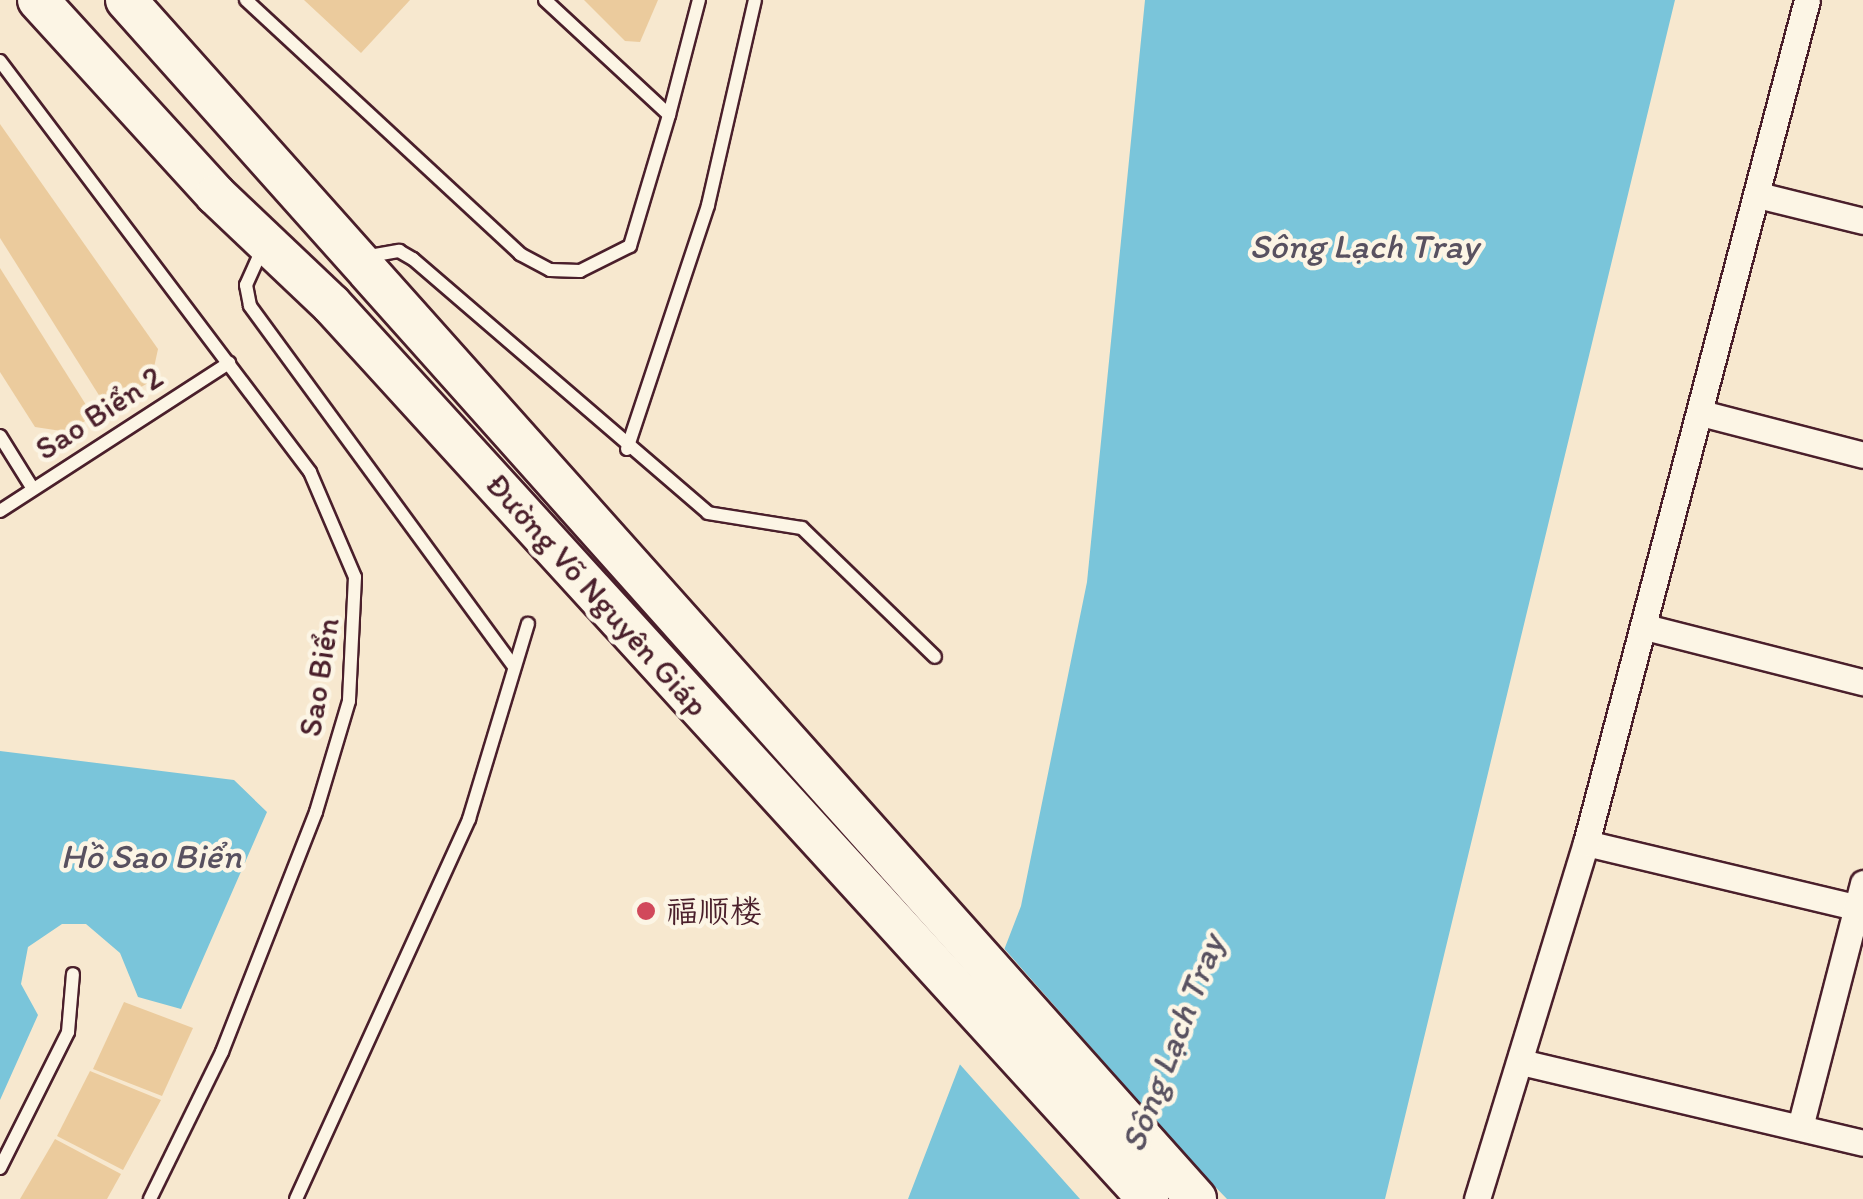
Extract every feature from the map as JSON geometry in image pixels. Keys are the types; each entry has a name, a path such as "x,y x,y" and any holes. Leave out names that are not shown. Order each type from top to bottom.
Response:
{"main road":[{"name":"Đường Võ Nguyên Giáp","path":"38,0 332,304 1148,1199"},
{"name":"Đường Võ Nguyên Giáp","path":"126,0 1196,1199"}],"street":[{"path":"1477,1199 1586,844 1646,627 1808,0"},
{"path":"1758,195 1863,222"},
{"path":"1702,413 1863,455"},
{"path":"1646,627 1863,682"},
{"path":"1586,844 1861,900 1800,1127"},
{"path":"1521,1062 1863,1143"}],"lane":[{"path":"246,0 520,254 550,270 580,271 630,246 699,0"},
{"path":"545,0 669,115"},
{"path":"626,449 708,205 755,0"},
{"name":"Sao Biển","path":"0,61 310,472 349,545 356,659 316,812 222,1052 150,1199"},
{"path":"267,241 249,276 250,306 514,667"},
{"path":"362,266 378,250 413,259 626,449 708,512 802,528 935,657"},
{"name":"Sao Biển 2","path":"0,511 229,363"},
{"path":"0,436 33,489"},
{"path":"296,1199 469,819 528,624"},
{"path":"0,1168 68,1032 73,974"}],"water":[{"name":"Sông Lạch Tray","path":"1145,0 1675,0 1385,1199 908,1199 1021,906 1087,582"},
{"name":"Hồ Sao Biển","path":"0,751 234,780 267,812 181,1009 138,997 120,953 86,924 62,924 28,947 21,984 38,1015 0,1100"}],"pier":[{"path":"1001,945 1227,1199 1080,1199 956,1060"}],"building":[{"path":"304,0 410,0 361,53"},
{"path":"584,0 658,0 640,42 625,41"},
{"path":"0,124 158,349 151,381 107,408 0,238"},
{"path":"0,268 93,416 68,432 35,427 0,372"},
{"path":"124,1002 193,1028 162,1096 93,1069"},
{"path":"90,1071 161,1100 123,1170 57,1136"},
{"path":"55,1139 121,1174 107,1199 20,1199"}],"place":[{"name":"福顺楼","path":"646,911"}]}
